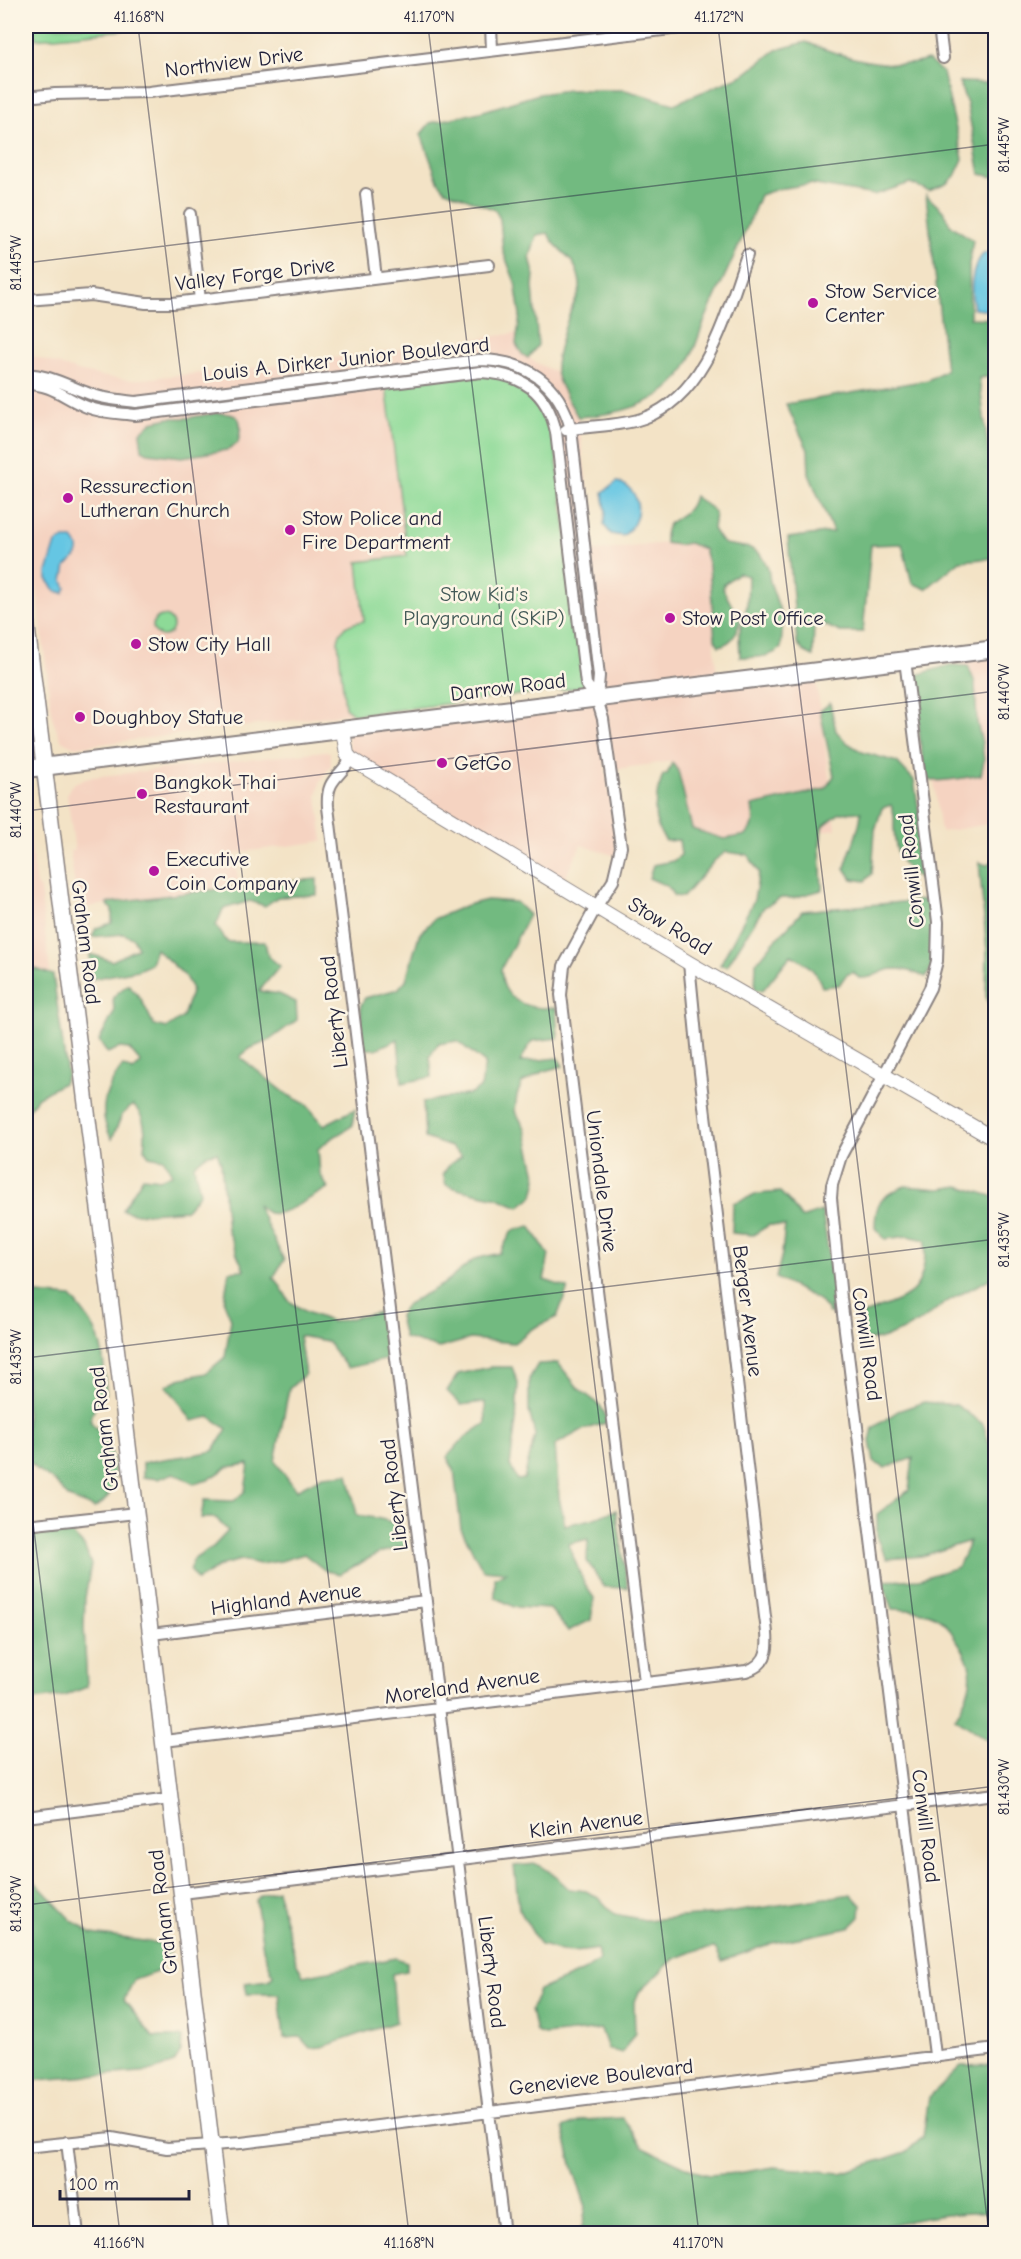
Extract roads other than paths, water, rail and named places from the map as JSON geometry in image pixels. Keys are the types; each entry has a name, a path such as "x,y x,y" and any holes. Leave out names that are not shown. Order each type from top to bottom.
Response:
{"main road":[{"name":"Graham Road","path":"26,620 164,1741 222,2234"},
{"name":"Darrow Road","path":"26,769 996,650"}],"street":[{"path":"491,26 492,50"},
{"name":"Northview Drive","path":"26,97 55,94 149,92 696,26"},
{"path":"939,26 943,58"},
{"path":"366,194 376,278"},
{"path":"190,214 200,300"},
{"path":"556,432 644,418 679,398 710,352 747,255"},
{"name":"Valley Forge Drive","path":"26,300 91,295 159,304 489,265"},
{"name":"Louis A. Dirker Junior Boulevard","path":"26,374 55,378 94,395 136,402 438,364 497,360 525,368 547,385 564,408 571,429 599,676 597,699"},
{"name":"Louis A. Dirker Junior Boulevard","path":"26,384 42,385 54,389 98,411 135,415 482,372 498,373 515,378 531,387 542,398 551,414 556,432 586,684 597,699"},
{"name":"Conwill Road","path":"905,660 937,911 936,970 930,988 835,1170 832,1185 832,1221 935,2055"},
{"name":"Uniondale Drive","path":"597,699 603,719 621,847 613,881 564,966 561,995 645,1682"},
{"path":"343,731 347,754 351,759"},
{"name":"Stow Road","path":"351,759 689,963 996,1140"},
{"name":"Liberty Road","path":"351,759 330,784 327,795 328,807 504,2234"},
{"name":"Berger Avenue","path":"689,963 699,1068 764,1608 767,1653 763,1662"},
{"path":"26,1525 136,1513"},
{"name":"Highland Avenue","path":"151,1634 426,1601"},
{"name":"Moreland Avenue","path":"164,1741 746,1671 763,1662"},
{"name":"Klein Avenue","path":"182,1893 996,1794"},
{"path":"26,1817 171,1799"},
{"name":"Genevieve Boulevard","path":"26,2147 112,2138 167,2148 212,2145 996,2049"},
{"path":"67,2142 78,2234"}],"water":[{"path":"990,252 995,255 996,306 994,311 974,309 973,273 983,254"},
{"path":"617,482 632,491 637,506 634,523 622,536 611,534 604,525 606,511 603,492"},
{"path":"64,539 73,539 78,551 76,557 66,566 63,581 66,588 63,593 56,591 47,579 47,572 56,543"}],"place":[{"name":"Stow Service Center","path":"813,303"},
{"name":"Ressurection Lutheran Church","path":"68,498"},
{"name":"Stow Police and Fire Department","path":"290,530"},
{"name":"Stow Post Office","path":"670,618"},
{"name":"Stow City Hall","path":"136,644"},
{"name":"Doughboy Statue","path":"80,717"},
{"name":"GetGo","path":"442,763"},
{"name":"Bangkok Thai Restaurant","path":"142,794"},
{"name":"Executive Coin Company","path":"154,871"}],"park label":[{"name":"Stow Kid's Playground (SKiP)","path":"484,606"}]}
